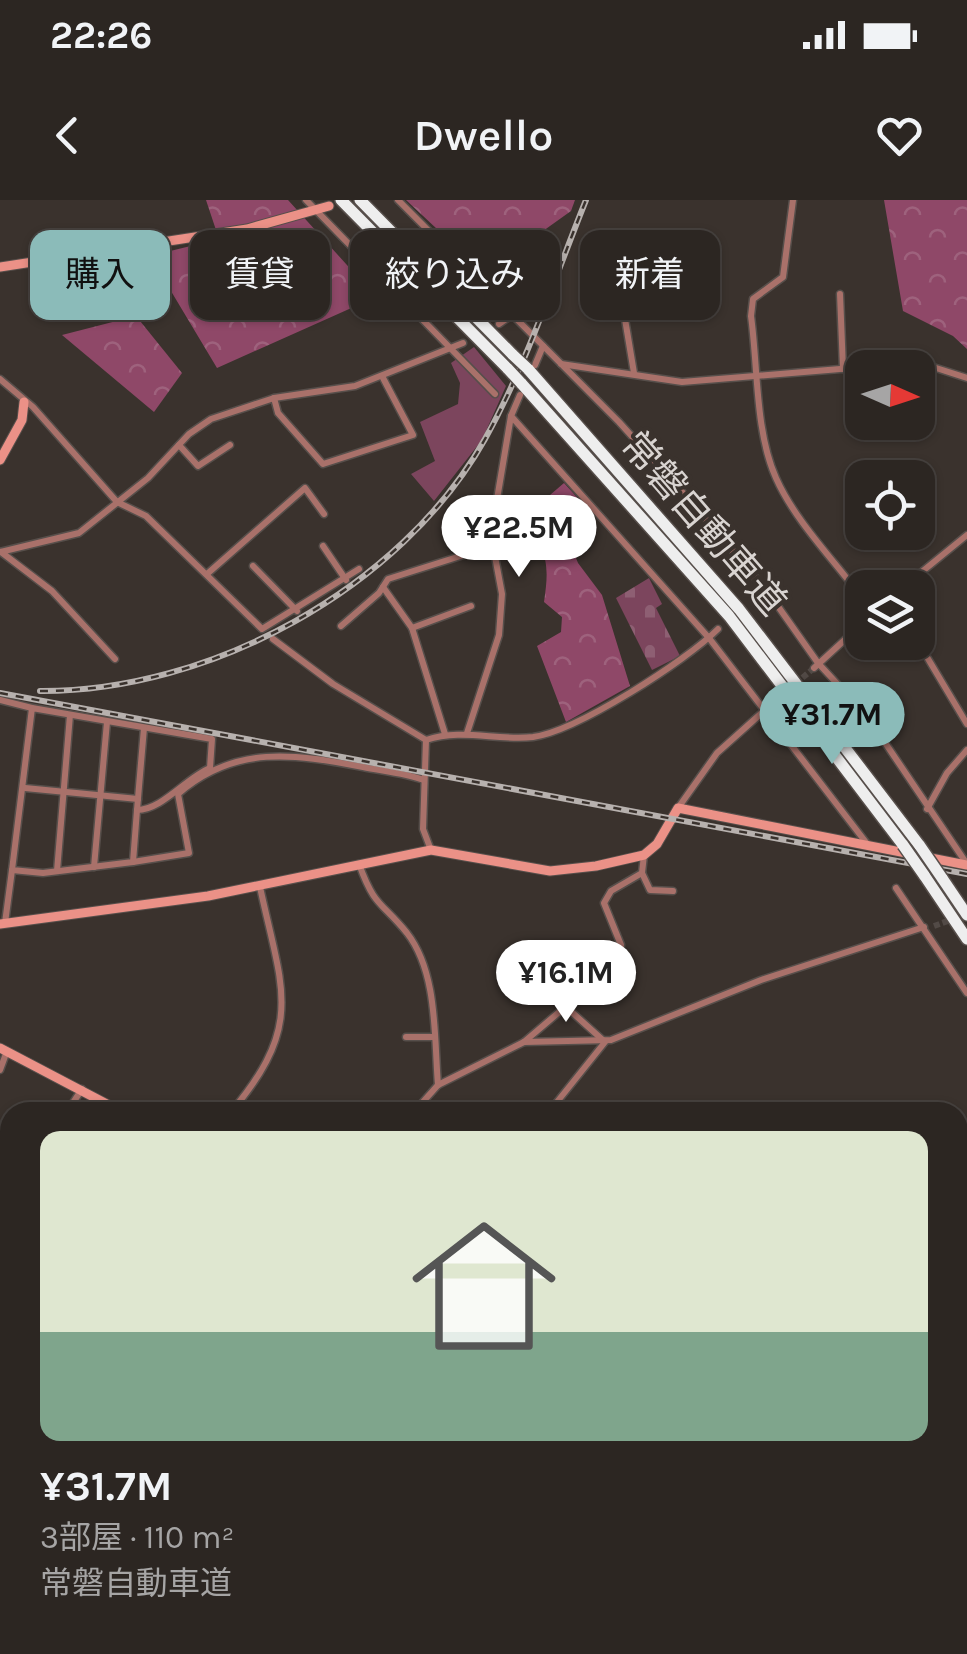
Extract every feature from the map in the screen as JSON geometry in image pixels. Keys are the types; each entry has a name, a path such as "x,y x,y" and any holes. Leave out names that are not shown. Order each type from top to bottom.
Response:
{"highway":[{"name":"常磐自動車道","path":"360,200 514,355 531,367 740,609 920,846 967,915"},
{"name":"常磐自動車道","path":"335,203 508,368 520,389 729,616 903,845 967,938"}],"street":[{"path":"306,200 494,394"},
{"path":"398,200 428,230"},
{"path":"793,200 783,277 754,299 751,316 767,446 776,477 845,574"},
{"path":"0,268 247,229 335,203"},
{"path":"840,294 843,369"},
{"path":"499,324 504,320"},
{"path":"518,320 693,504 770,595 816,666 867,716 967,865"},
{"path":"625,320 634,372"},
{"path":"1,552 79,534 211,418 274,398 341,390 452,351 463,343"},
{"path":"531,367 543,346"},
{"path":"561,364 682,382 900,364 933,367 967,378"},
{"path":"274,398 278,413 323,464 413,435 382,376"},
{"path":"0,380 118,502 146,516 262,629 297,611 359,569"},
{"path":"467,733 499,635 502,594 492,546 511,416 520,389"},
{"path":"0,460 22,420 24,402"},
{"path":"511,416 709,638 869,846"},
{"path":"179,445 198,466 230,445"},
{"path":"206,574 305,488 324,514"},
{"path":"924,570 967,535"},
{"path":"323,546 346,580"},
{"path":"341,626 388,579 492,546"},
{"path":"1,552 52,591 114,660"},
{"path":"253,566 297,611"},
{"path":"383,586 412,628 445,734"},
{"path":"760,602 770,595"},
{"path":"412,628 472,606"},
{"path":"273,639 332,684 426,740 467,733 530,737 579,722 718,629"},
{"path":"816,666 845,640"},
{"path":"929,660 967,724"},
{"path":"0,700 212,740 210,768 191,776 149,810 137,810"},
{"path":"32,708 26,788 2,924 260,886 431,850 550,871 644,855 657,844 717,753 775,701"},
{"path":"56,871 70,715"},
{"path":"94,866 106,722"},
{"path":"133,862 144,728"},
{"path":"426,740 423,829 431,850"},
{"path":"927,809 946,773 967,750"},
{"path":"12,870 56,871 189,853 178,794 192,781 244,758 282,754 424,780"},
{"path":"26,788 138,798"},
{"path":"678,808 967,865"},
{"path":"644,855 642,873 650,890 672,892"},
{"path":"360,864 370,896 407,933 430,990 438,1084"},
{"path":"423,1102 438,1084 524,1042 619,962 621,946 604,903 611,891 642,873"},
{"path":"239,1102 265,1070 283,1013 260,886"},
{"path":"896,888 928,928 967,994"},
{"path":"524,1042 604,1042 776,975 928,928"},
{"path":"565,1006 604,1042"},
{"path":"406,1037 434,1036"},
{"path":"558,1102 604,1042"},
{"path":"0,1070 3,1050 104,1102"},
{"path":"74,1102 82,1089"}],"green space":[{"path":"206,200 288,200 315,230 216,230"},
{"path":"406,200 575,200 571,211 544,230 438,230"},
{"path":"884,200 967,200 967,349 953,336 903,311"},
{"path":"190,246 190,320 324,320 217,368 170,289 170,251"},
{"path":"330,246 350,268 350,309 330,318"},
{"path":"120,320 139,320 182,373 154,412 62,335"},
{"path":"474,347 506,386 482,440 434,501 411,474 435,461 420,422 458,404 460,383 451,363"},
{"path":"564,483 594,516 567,536 578,563 602,595 630,686 566,722 537,646 561,632 562,617 544,602 545,558 522,519"},
{"path":"649,578 662,604 656,608 680,656 652,670 616,598"}],"tunnel":[{"path":"775,701 814,668"},
{"path":"934,926 956,918"}],"railway":[{"path":"40,691 104,687 169,673 233,651 294,622 352,585 404,542 449,493 485,439 527,351 586,200"},
{"path":"0,693 967,874"}]}
